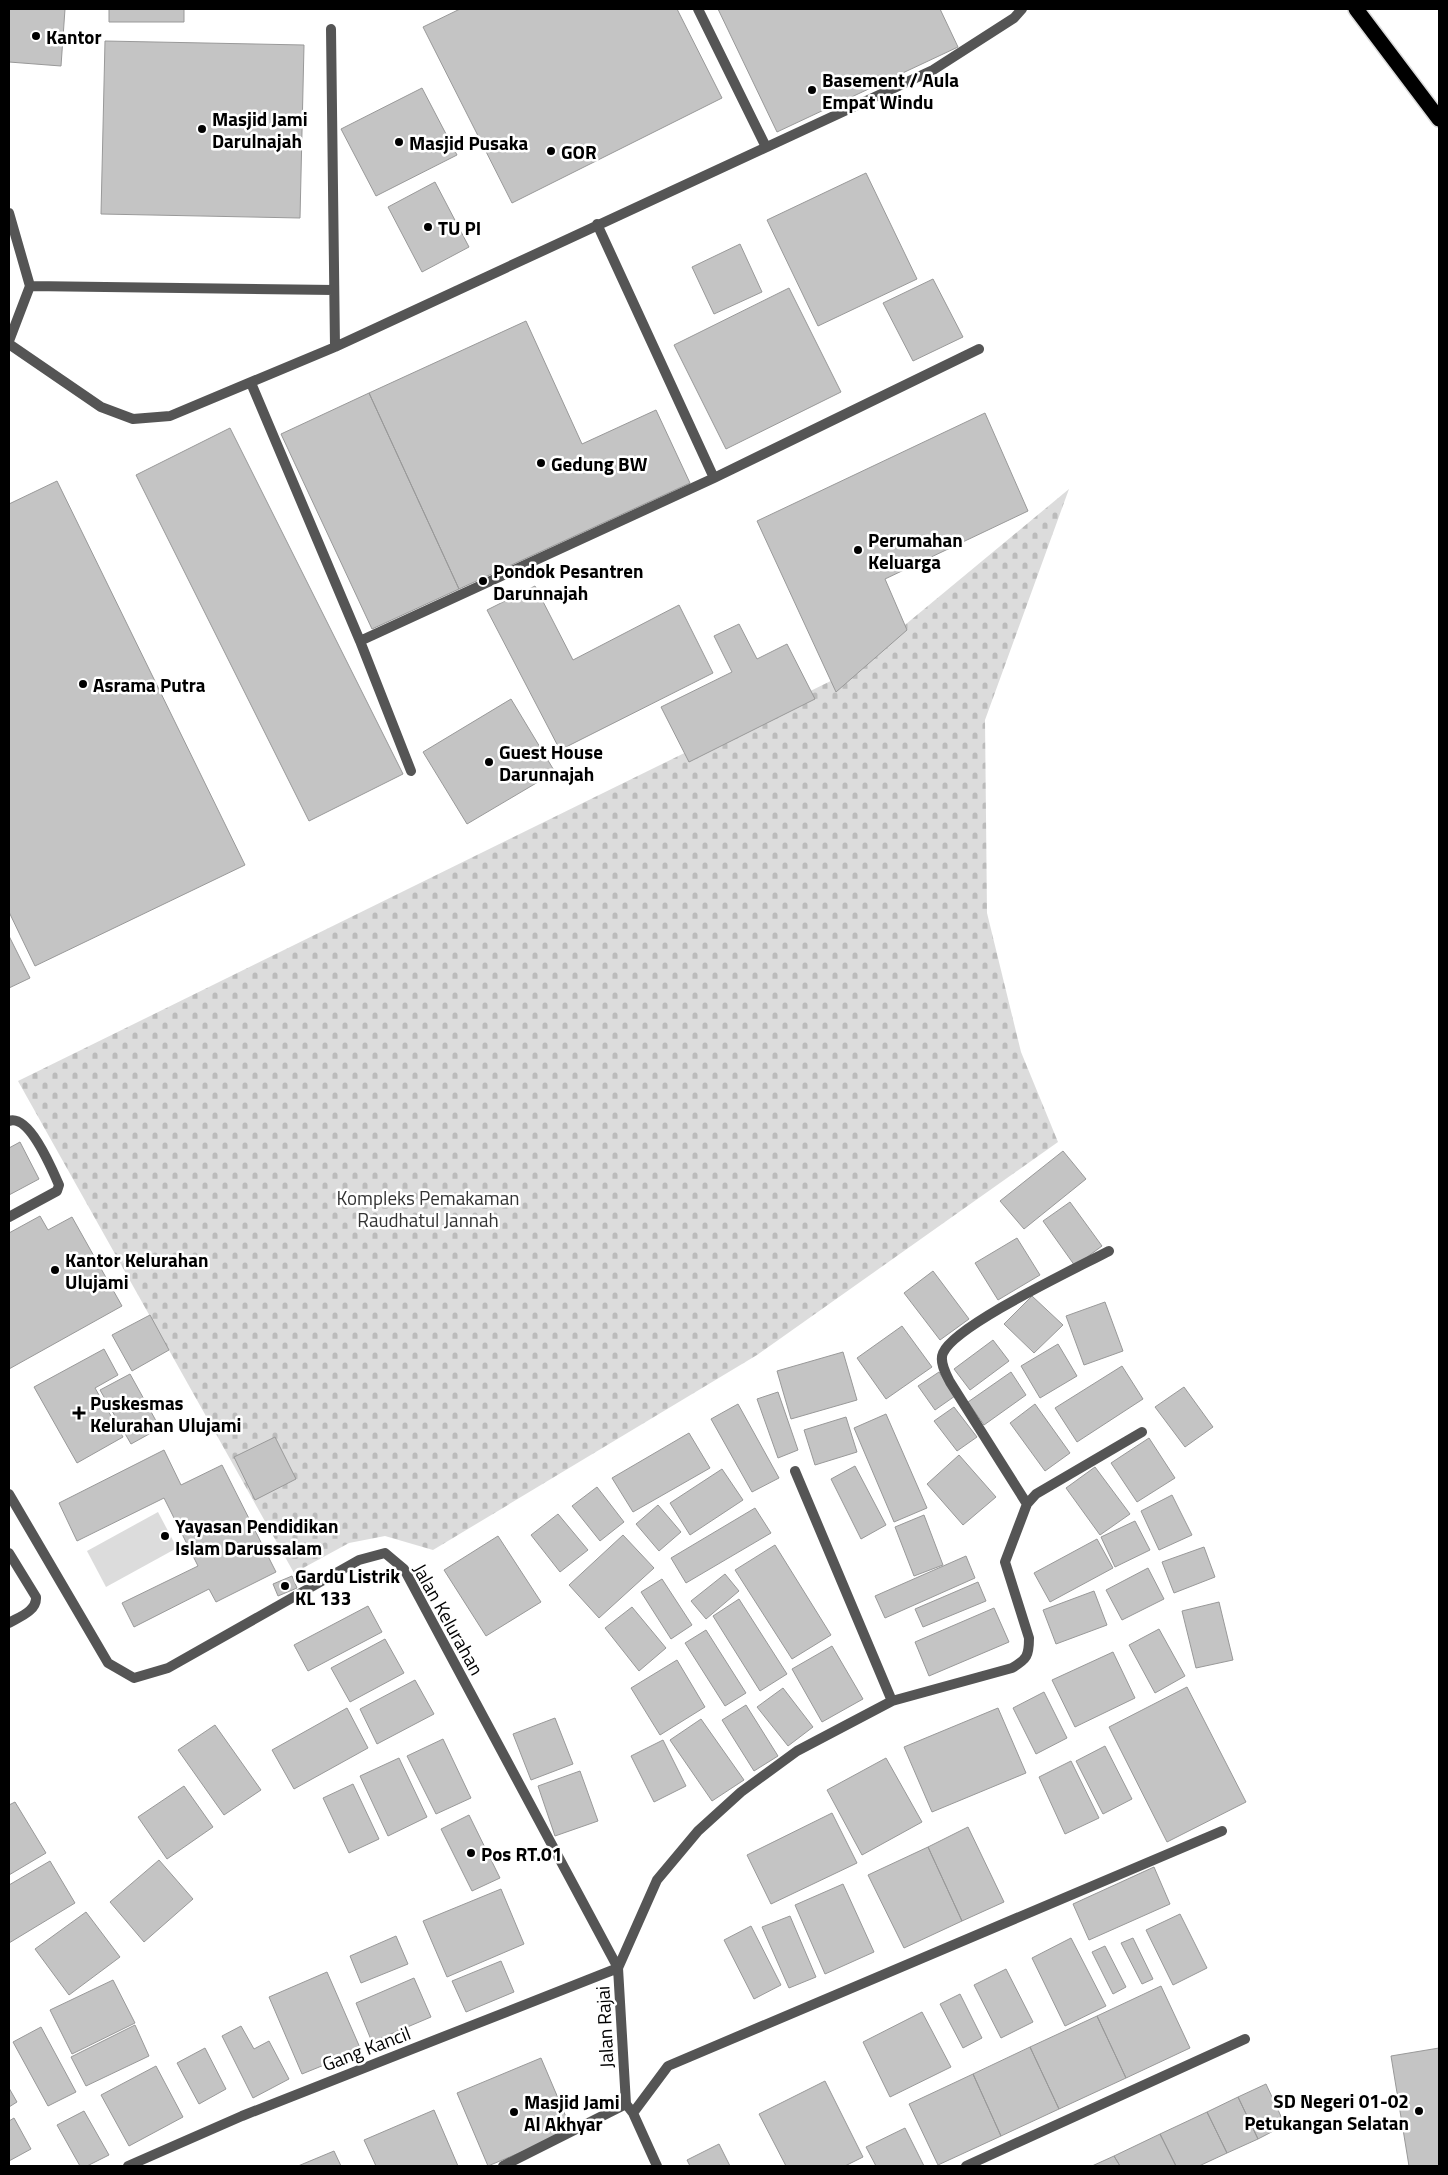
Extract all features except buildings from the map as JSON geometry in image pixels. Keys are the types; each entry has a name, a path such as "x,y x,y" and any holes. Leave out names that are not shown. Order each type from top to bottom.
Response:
{"highway":[{"path":"1356,9 1439,119"}],"street":[{"path":"698,9 766,147"},
{"path":"9,213 30,286 9,342 102,407 133,419 170,416 335,347 933,70 1014,18 1022,9"},
{"path":"331,29 335,347"},
{"path":"598,224 714,478"},
{"path":"30,286 334,290"},
{"path":"360,641 714,478 979,349"},
{"path":"251,383 360,641 411,771"},
{"path":"9,1121 22,1122 30,1130 59,1185 57,1190 9,1217"},
{"path":"1026,1504 950,1382 944,1368 942,1356 947,1347 963,1332 999,1309 1109,1251"},
{"path":"618,1968 657,1880 698,1831 741,1792 797,1751 892,1701 1012,1668 1024,1660 1029,1651 1029,1638 1004,1562 1026,1504 1036,1494 1142,1432"},
{"path":"795,1471 892,1701"},
{"name":"Jalan Kelurahan","path":"9,1494 108,1663 134,1678 168,1668 359,1560 385,1553 404,1569 618,1968"},
{"path":"9,1553 36,1597 37,1603 34,1608 9,1623"},
{"path":"633,2113 668,2066 1222,1831"},
{"name":"Jalan Rajai","path":"618,1968 626,2104"},
{"name":"Gang Kancil","path":"128,2166 242,2116 618,1968"},
{"path":"966,2166 1244,2039"},
{"path":"503,2166 626,2104 633,2113 657,2166"}],"green space":[{"name":"Kompleks Pemakaman Raudhatul Jannah","path":"1069,489 985,720 987,913 1021,1052 1058,1142 757,1355 433,1550 385,1536 349,1543 294,1573 18,1081 847,673"},
{"path":"158,1512 177,1548 106,1587 87,1551"}],"place":[{"name":"Kantor","path":"36,36"},
{"name":"Basement / Aula Empat Windu","path":"812,90"},
{"name":"Masjid Jami Darulnajah","path":"202,129"},
{"name":"Masjid Pusaka","path":"399,142"},
{"name":"GOR","path":"551,151"},
{"name":"TU PI","path":"428,227"},
{"name":"Gedung BW","path":"541,463"},
{"name":"Perumahan Keluarga","path":"858,550"},
{"name":"Pondok Pesantren Darunnajah","path":"483,581"},
{"name":"Asrama Putra","path":"83,684"},
{"name":"Guest House Darunnajah","path":"489,762"},
{"name":"Kantor Kelurahan Ulujami","path":"55,1270"},
{"name":"Puskesmas Kelurahan Ulujami","path":"79,1413"},
{"name":"Yayasan Pendidikan Islam Darussalam","path":"165,1536"},
{"name":"Gardu Listrik KL 133","path":"285,1586"},
{"name":"Pos RT.01","path":"471,1853"},
{"name":"SD Negeri 01-02 Petukangan Selatan","path":"1419,2111"},
{"name":"Masjid Jami Al Akhyar","path":"514,2112"}]}
